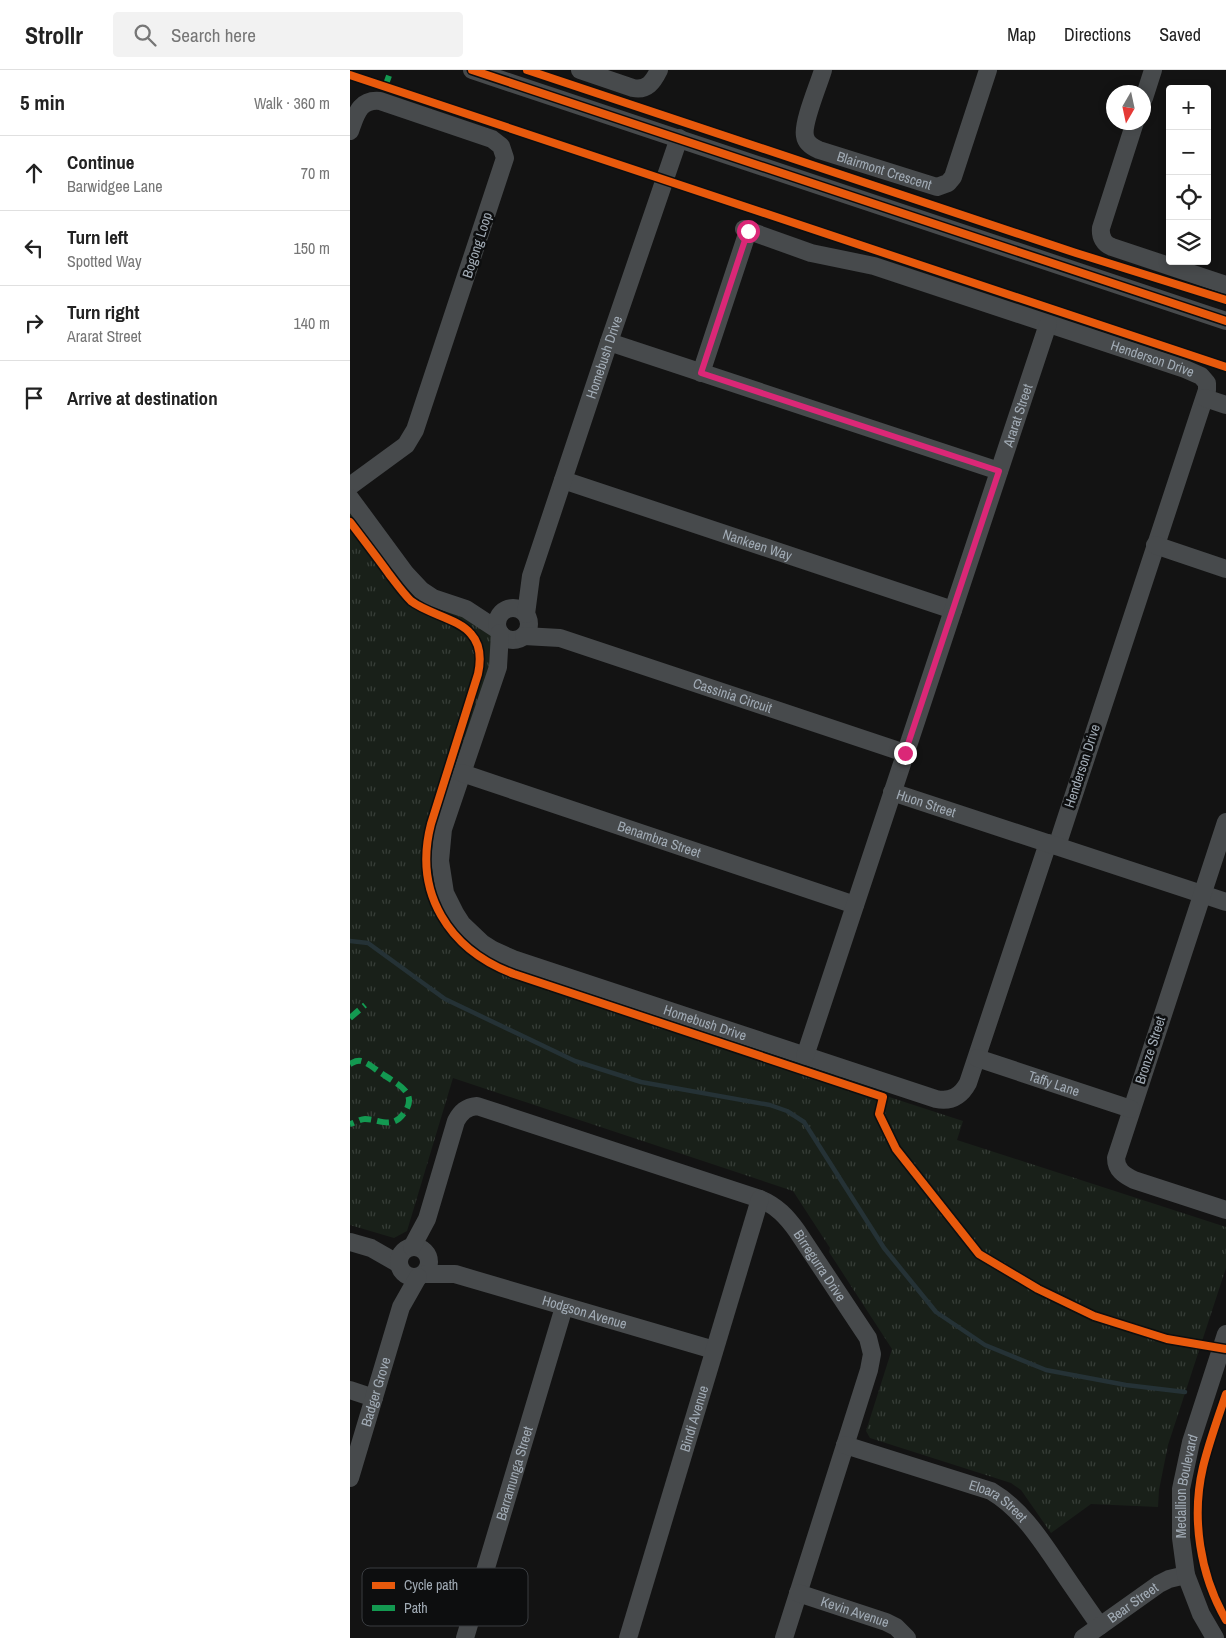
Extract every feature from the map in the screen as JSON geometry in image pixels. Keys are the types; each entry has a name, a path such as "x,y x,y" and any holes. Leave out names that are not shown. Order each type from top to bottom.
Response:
{"street":[{"path":"472,70 1226,321"},
{"path":"580,70 641,89 652,83 659,70"},
{"name":"Blairmont Crescent","path":"824,70 806,122 804,135 810,144 819,150 936,187 948,183 952,177 988,70"},
{"path":"1148,85 1153,70"},
{"name":"Bogong Loop","path":"350,131 361,106 369,102 380,101 492,138 501,146 505,158 415,430 406,445 350,486"},
{"path":"1132,130 1102,223 1100,234 1103,241 1112,247 1226,285"},
{"name":"Homebush Drive","path":"528,616 531,576 679,138"},
{"name":"Henderson Drive","path":"701,373 746,230 811,253 874,266 1196,373 1207,383 1205,398 1052,844"},
{"name":"Ararat Street","path":"892,792 1048,324"},
{"path":"609,342 999,471"},
{"path":"1205,398 1226,405"},
{"name":"Nankeen Way","path":"563,480 953,610"},
{"path":"350,498 414,583 434,598 466,610 509,640 522,638 529,628 528,616 520,609 466,610"},
{"path":"1155,545 1226,569"},
{"name":"Homebush Drive","path":"506,610 531,576"},
{"path":"499,632 498,620 506,610"},
{"name":"Cassinia Circuit","path":"528,616 560,638 905,753"},
{"name":"Homebush Drive","path":"499,632 498,667 443,829 440,867 442,884 450,904 462,924 476,938 493,950 513,959 942,1100 954,1098 964,1090 977,1058 1052,844"},
{"name":"Homebush Drive","path":"498,667 522,638"},
{"name":"Cassinia Circuit","path":"522,638 560,638"},
{"name":"Benambra Street","path":"462,773 855,905"},
{"name":"Huon Street","path":"805,1056 892,792 1226,902"},
{"name":"Bronze Street","path":"1226,822 1131,1108 1116,1163 1121,1172 1134,1180 1226,1210"},
{"name":"Taffy Lane","path":"977,1058 1131,1108"},
{"name":"Birregurra Drive","path":"466,1108 482,1106 772,1204 790,1222 868,1338 872,1354 869,1370 784,1638"},
{"name":"Badger Grove","path":"350,1478 456,1121 466,1108"},
{"name":"Bindi Avenue","path":"628,1638 760,1199"},
{"name":"Hodgson Avenue","path":"350,1242 714,1350"},
{"name":"Barramunga Street","path":"486,1568 564,1307"},
{"name":"Medallion Boulevard","path":"1215,1638 1201,1614 1186,1575 1181,1538 1181,1489 1191,1442 1226,1334"},
{"path":"350,1390 374,1398"},
{"name":"Eloara Street","path":"845,1444 991,1491 1006,1500 1020,1514 1042,1543 1100,1626"},
{"name":"Bear Street","path":"1083,1638 1159,1584 1169,1579 1186,1575"},
{"name":"Kevin Avenue","path":"798,1593 886,1622 896,1627 907,1638"},
{"name":"Barramunga Street","path":"465,1638 469,1626"}],"green space":[{"path":"350,509 403,581 492,634 492,661 437,828 456,927 815,1067 880,1090 880,1094 963,1121 957,1140 1226,1227 1226,1268 1168,1445 1159,1490 1158,1507 1091,1504 1051,1533 1021,1490 1011,1483 870,1438 866,1431 892,1349 829,1252 830,1248 793,1191 453,1078 407,1231 394,1238 350,1225"}],"waterway":[{"path":"350,941 368,943 445,999 575,1061 641,1082 770,1105 787,1111 804,1122 884,1248 936,1312 985,1345 1046,1370 1126,1385 1185,1392"}],"marked path":[{"path":"385,87 391,70"},
{"path":"350,1018 365,1005"},
{"path":"350,1064 359,1061 370,1065 400,1086 408,1095 409,1100 404,1113 395,1121 385,1122 365,1119 350,1124"}],"cycle path":[{"path":"472,70 1226,321"},
{"path":"527,70 1076,253 1226,300"},
{"path":"350,75 1226,367"},
{"path":"350,522 411,601 426,610 459,624 471,634 477,643 480,658 478,674 431,824 427,849 427,873 432,895 441,916 454,934 471,950 491,963 514,974 883,1097 879,1114 896,1149 979,1254 1038,1289 1094,1316 1167,1339 1226,1349"},
{"path":"1226,1394 1203,1467 1199,1486 1198,1506 1200,1546 1204,1565 1217,1603 1226,1620"}],"route":[{"path":"748,231 701,373 999,471 905,753"}]}
